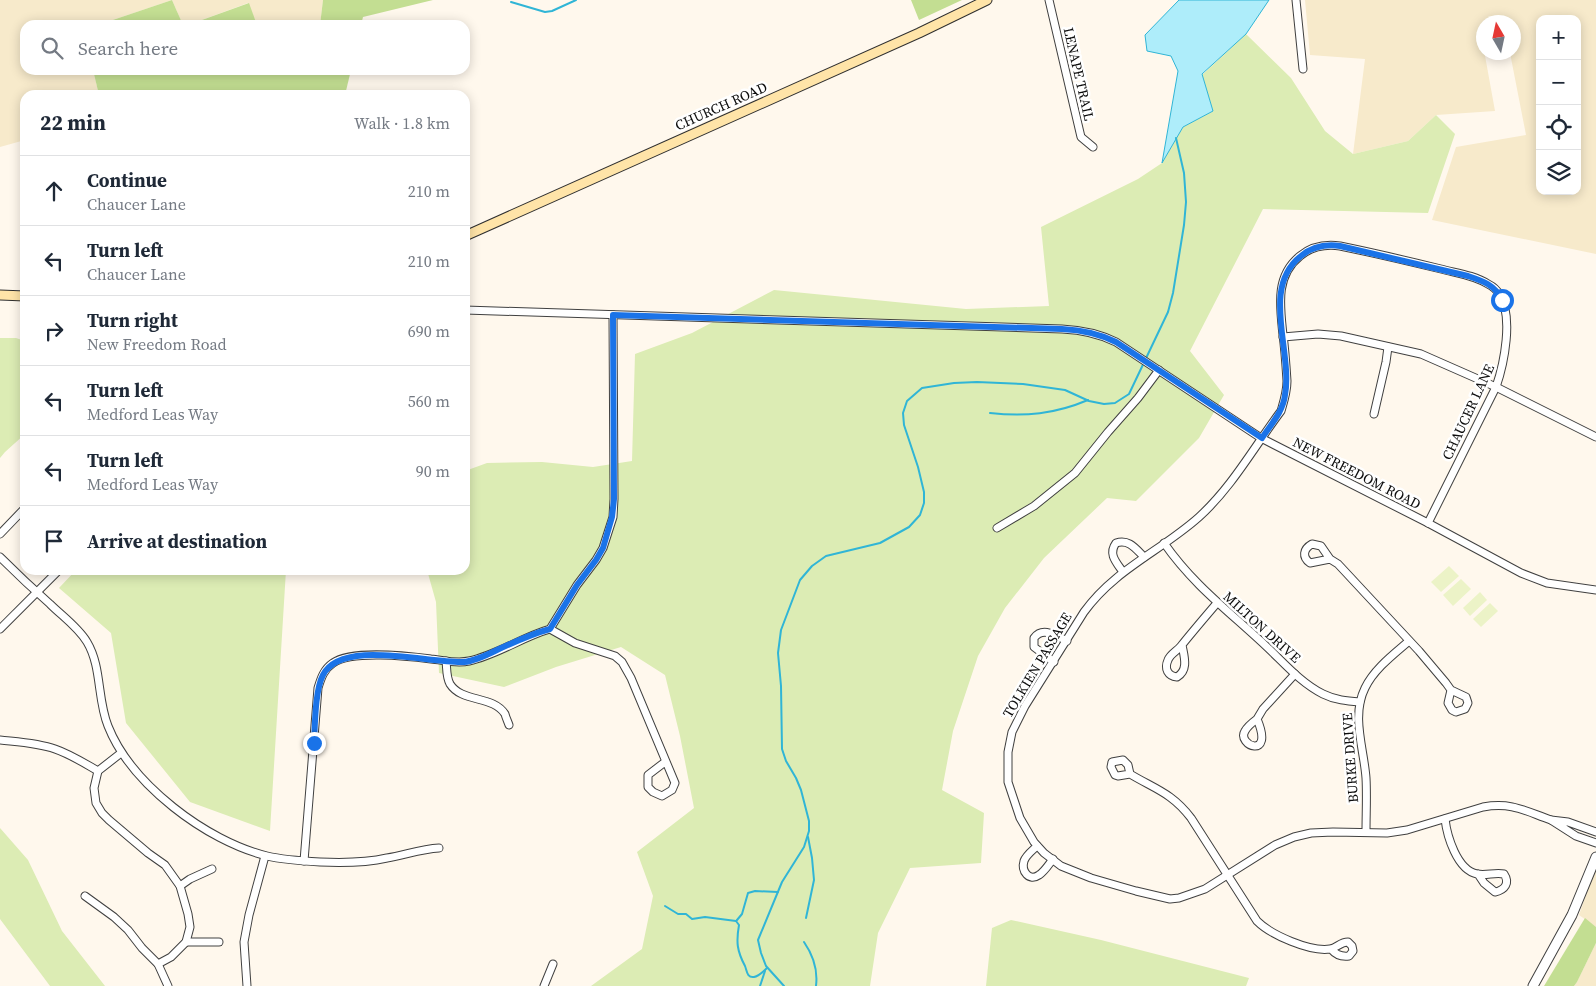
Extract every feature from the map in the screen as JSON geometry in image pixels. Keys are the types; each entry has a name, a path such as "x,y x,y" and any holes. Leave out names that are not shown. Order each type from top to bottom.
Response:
{"main road":[{"name":"CHURCH ROAD","path":"470,234 919,33 987,0"},
{"path":"0,295 20,296"}],"street":[{"name":"LENAPE TRAIL","path":"1049,0 1081,136 1094,148"},
{"path":"1296,0 1303,69"},
{"name":"CHAUCER LANE","path":"1262,438 1281,411 1285,399 1287,383 1280,306 1282,284 1287,270 1296,259 1309,250 1324,245 1340,246 1468,276 1488,284 1494,288 1502,300 1506,324 1505,359 1496,387 1428,523"},
{"name":"NEW FREEDOM ROAD","path":"470,310 1062,329 1103,335 1262,438 1536,580 1596,590"},
{"path":"304,861 318,688 327,668 338,660 354,656 405,656 446,661 469,661 550,629 603,548 612,517 614,499 613,315"},
{"path":"1284,337 1334,335 1421,354 1496,387 1596,437"},
{"path":"1374,414 1386,364 1388,347"},
{"path":"997,528 1034,506 1076,473 1138,398 1156,368"},
{"name":"TOLKIEN PASSAGE","path":"1262,438 1217,499 1197,519 1123,572 1091,602 1025,706 1012,732 1007,762 1008,782 1024,826 1037,846 1061,866 1091,878 1170,899 1196,893 1217,882 1226,874 1243,866 1275,845 1302,835 1322,832 1386,833 1407,830 1483,807 1503,805 1522,809 1551,820 1576,836 1596,843"},
{"path":"0,534 20,513"},
{"path":"1123,572 1112,553 1116,543 1123,541 1130,543 1144,556"},
{"name":"MILTON DRIVE","path":"1164,543 1179,565 1216,603 1295,674 1324,694 1344,701 1360,702"},
{"path":"0,557 73,626 86,641 96,666 101,704 105,718 121,752 150,787 178,812 219,836 265,856 334,863 369,861 439,848"},
{"path":"1330,559 1338,564 1451,690"},
{"path":"0,630 54,575"},
{"path":"1182,645 1216,603"},
{"path":"550,629 575,643 615,656 622,662 638,694 664,762 675,783 672,790 662,796 653,792 648,787 648,775 664,762"},
{"path":"1054,662 1034,646 1034,638 1041,632 1049,632 1066,641"},
{"name":"BURKE DRIVE","path":"1366,832 1366,778 1358,718 1360,702 1369,681 1409,641"},
{"path":"446,661 447,676 452,686 461,694 498,707 504,713 509,725"},
{"path":"1257,719 1263,709 1295,674"},
{"path":"0,740 54,749 98,772"},
{"path":"121,752 98,772 94,793 98,808 109,820 144,849 161,860 170,870 180,886 189,921 189,934 186,942 171,957 158,964"},
{"path":"1130,774 1170,796 1192,818 1226,874 1257,921 1264,928 1274,935 1300,944 1331,949"},
{"path":"1445,819 1453,849 1464,865 1469,870 1478,874"},
{"name":"TOLKIEN PASSAGE","path":"1551,820 1568,822 1596,832"},
{"path":"1037,846 1026,857 1024,862 1024,869 1028,876 1040,875 1052,860"},
{"path":"246,986 244,942 249,915 265,856"},
{"path":"1533,986 1572,915 1596,857"},
{"path":"180,886 212,869"},
{"path":"84,896 119,921 158,964 168,986"},
{"path":"186,942 219,942"},
{"path":"544,986 553,964"}],"shaded area":[{"path":"0,0 172,0 113,20 20,20 20,75 94,75 98,90 20,90 20,141 0,147"},
{"path":"172,0 323,0 321,20 255,20 248,3 202,20 181,20"},
{"path":"1305,0 1596,0 1596,254 1432,220 1456,147 1526,135 1511,60 1521,60 1521,15 1476,15 1476,60 1486,60 1495,111 1436,115 1408,141 1353,154 1365,59 1310,55"},
{"path":"1596,866 1596,927 1579,915"},
{"path":"1596,943 1596,986 1574,986 1577,982"}],"green space":[{"path":"172,0 181,20 113,20"},
{"path":"323,0 433,0 363,17 362,20 321,20"},
{"path":"911,0 962,0 919,20"},
{"path":"249,3 255,20 202,20"},
{"path":"1246,34 1291,78 1325,131 1353,154 1408,141 1436,115 1455,134 1428,213 1263,209 1190,351 1224,395 1199,438 1136,501 1107,498 1044,558 1005,608 978,656 953,731 942,790 984,813 981,863 910,868 878,933 870,986 591,986 642,949 653,896 637,852 694,808 680,736 665,675 621,647 556,667 504,687 439,673 436,602 428,575 470,575 470,469 487,463 542,462 593,467 632,461 635,354 692,333 774,290 966,309 1049,306 1041,227 1138,179 1162,163 1183,127 1213,111 1202,75"},
{"path":"94,75 350,75 346,90 98,90"},
{"path":"0,338 16,338 20,339 20,438 0,458"},
{"path":"1449,566 1459,576 1441,592 1431,582"},
{"path":"71,575 286,575 270,831 190,802 126,723 111,633 59,588"},
{"path":"1461,579 1471,589 1453,606 1443,595"},
{"path":"1480,592 1487,600 1470,616 1463,608"},
{"path":"1490,603 1498,611 1481,627 1473,619"},
{"path":"0,828 28,860 62,931 105,986 50,986 0,919"},
{"path":"1585,918 1596,927 1596,943 1577,982 1574,986 1544,986"},
{"path":"1011,920 1101,940 1249,978 1246,986 986,986 992,928"}],"water":[{"path":"1179,0 1269,0 1246,34 1202,74 1213,111 1183,127 1162,163 1178,71 1171,56 1147,51 1145,35"}],"waterway":[{"path":"511,2 545,12 552,11 576,0"},
{"path":"784,986 766,966 758,940 782,882 804,847 809,831 809,821 801,790 782,749 781,686 778,653 781,630 800,580 812,566 826,556 880,543 909,527 920,515 924,503 924,492 904,425 903,413 907,401 922,388 954,383 977,382 1023,384 1065,390 1089,401 1104,404 1115,403 1129,394 1168,312 1173,293 1186,202 1184,173 1176,138"},
{"path":"990,413 1015,415 1040,413 1076,405 1088,400"},
{"path":"806,918 814,880 808,837"},
{"path":"737,920 742,914 748,893 755,891 778,892"},
{"path":"665,906 678,914 686,914 692,919 705,917 736,921"},
{"path":"736,921 739,925 737,941 740,956 749,975 752,977 756,976 767,968"},
{"path":"804,942 814,963 816,986"},
{"path":"760,986 765,971"}],"route":[{"path":"314,743 320,681 327,668 338,660 354,656 397,656 463,662 550,629 603,548 612,517 614,499 613,315 1062,329 1090,332 1103,335 1116,342 1262,438 1281,411 1285,399 1287,383 1280,298 1287,270 1302,254 1324,245 1340,246 1468,276 1494,288 1502,300"}]}
